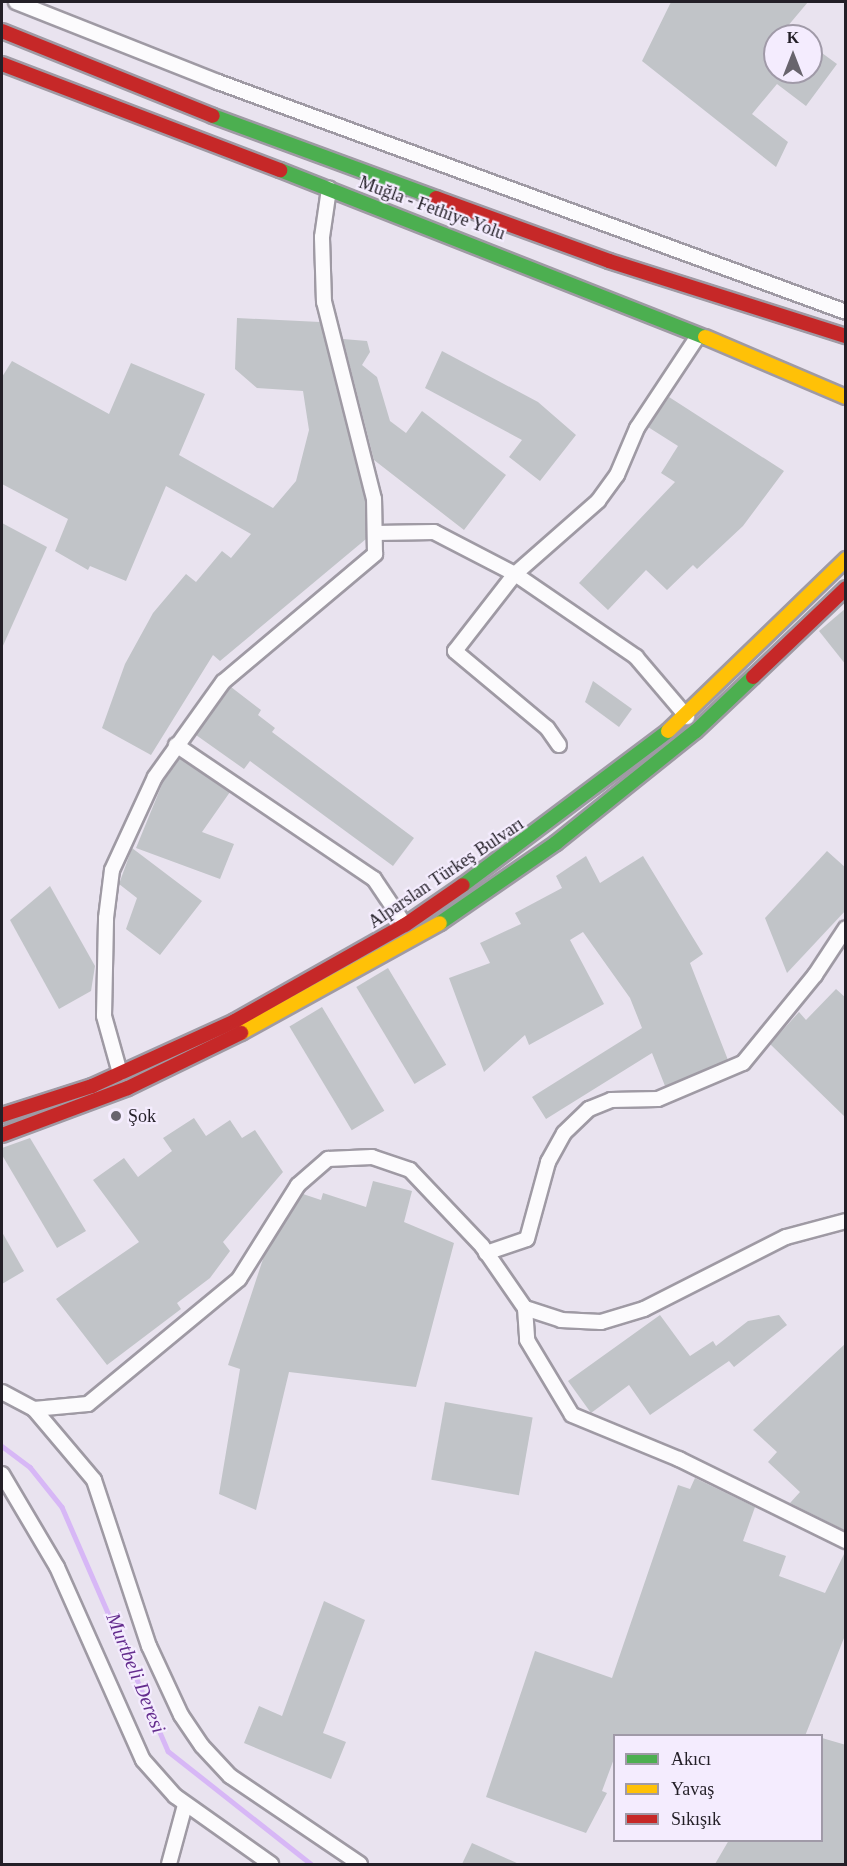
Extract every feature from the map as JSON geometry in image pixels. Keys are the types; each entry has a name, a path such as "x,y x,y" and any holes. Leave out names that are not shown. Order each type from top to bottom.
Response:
{"main road":[{"name":"Muğla - Fethiye Yolu","path":"2,31 224,120 598,257 846,336"},
{"name":"Muğla - Fethiye Yolu","path":"2,64 604,293 698,336 846,397"},
{"name":"Alparslan Türkeş Bulvarı","path":"2,1115 120,1073 235,1021 405,925 549,824 687,717 846,559"},
{"name":"Alparslan Türkeş Bulvarı","path":"2,1135 128,1088 296,1007 438,923 555,843 696,731 846,588"}],"street":[{"path":"16,2 218,82 846,312"},
{"path":"120,1073 104,1016 112,870 176,745 223,682 375,554 375,499 324,302 322,237 330,189"},
{"path":"559,745 546,728 455,651 515,574 598,501 617,475 637,428 698,336"},
{"path":"376,533 434,532 515,574 636,657 687,717"},
{"path":"176,745 374,879 405,925"},
{"path":"486,1253 527,1239 548,1161 564,1133 589,1109 610,1100 658,1099 742,1063 815,975 846,928"},
{"path":"34,1409 88,1404 200,1315 239,1279 298,1185 328,1159 372,1157 410,1170 486,1253 525,1308 527,1340 572,1415 670,1455 846,1541"},
{"path":"525,1308 561,1320 601,1322 644,1309 786,1237 846,1221"},
{"path":"2,1392 34,1409 94,1479 149,1646 181,1715 202,1746 231,1776 360,1864"},
{"path":"2,1474 57,1567 143,1760 185,1805 271,1864"},
{"path":"169,1864 185,1805"}],"building":[{"path":"671,2 808,2 790,24 763,24 763,84 777,84 752,114 788,142 776,167 642,61"},
{"path":"823,54 837,64 823,83"},
{"path":"777,84 822,84 806,106"},
{"path":"237,318 320,322 365,500 366,539 220,661 213,655 151,755 102,728 125,664 153,613 186,574 196,582 222,551 231,558 251,534 166,486 126,581 90,566 88,570 55,551 68,519 2,484 2,377 12,361 109,414 131,363 205,394 179,455 273,508 296,481 309,430 303,391 257,388 235,369"},
{"path":"343,339 367,341 370,352 362,365 377,377 390,421 406,433 422,411 506,475 464,530 374,460"},
{"path":"442,351 538,402 576,435 540,481 509,457 522,440 425,388"},
{"path":"669,397 784,471 743,526 697,569 693,565 667,590 646,570 608,610 579,583 675,482 661,473 678,446 648,427"},
{"path":"2,523 47,547 2,648"},
{"path":"846,608 846,665 819,631"},
{"path":"593,681 632,709 619,727 585,702"},
{"path":"231,687 261,710 258,715 275,728 272,732 414,838 393,866 250,761 244,769 196,735"},
{"path":"180,758 230,792 202,832 234,844 220,879 136,848 163,782"},
{"path":"132,848 202,901 160,955 126,929 137,898 119,884"},
{"path":"827,851 846,868 846,910 787,973 765,918"},
{"path":"586,856 600,883 643,856 703,954 690,963 728,1060 665,1086 652,1053 546,1119 532,1097 642,1028 630,998 583,932 570,940 604,1004 529,1045 525,1035 484,1072 449,978 490,963 480,943 521,924 515,913 562,888 556,876"},
{"path":"50,886 95,966 91,991 59,1009 10,920"},
{"path":"388,968 446,1065 414,1084 356,987"},
{"path":"836,989 846,998 846,1118 770,1044 799,1012 806,1020"},
{"path":"322,1007 384,1111 352,1130 289,1027"},
{"path":"194,1118 206,1136 230,1120 242,1138 255,1130 283,1172 223,1242 230,1251 210,1278 177,1303 181,1309 107,1365 56,1299 139,1242 93,1180 124,1158 138,1177 172,1151 163,1138"},
{"path":"30,1138 86,1231 57,1248 2,1155 2,1148"},
{"path":"373,1181 412,1191 404,1222 454,1243 416,1387 289,1372 256,1510 219,1494 240,1369 228,1365 264,1256 303,1194 321,1200 323,1193 366,1207"},
{"path":"2,1232 24,1271 2,1284"},
{"path":"660,1315 690,1356 713,1341 716,1346 748,1321 779,1315 787,1325 734,1367 729,1361 650,1415 629,1385 591,1413 568,1381"},
{"path":"846,1343 846,1531 790,1503 800,1492 768,1462 777,1452 753,1430"},
{"path":"445,1402 533,1417 519,1495 431,1480"},
{"path":"695,1478 755,1507 743,1541 786,1556 779,1576 825,1593 846,1550 846,1633 806,1734 613,1734 613,1761 602,1791 607,1793 586,1833 486,1797 535,1651 612,1678 678,1485 690,1489"},
{"path":"324,1601 365,1620 323,1733 346,1742 331,1779 244,1743 259,1706 282,1716"},
{"path":"823,1738 846,1745 846,1864 715,1864 728,1842 823,1842"},
{"path":"472,1843 519,1864 462,1864"}],"waterway":[{"name":"Murtbeli Deresi","path":"2,1446 30,1467 62,1507 168,1751 311,1864"}],"traffic: fast":[{"path":"213,116 436,198"},
{"path":"280,170 705,337"},
{"path":"440,923 556,843 696,731 753,677"},
{"path":"463,885 668,731"}],"traffic: slow":[{"path":"705,337 846,397"},
{"path":"668,731 846,559"},
{"path":"241,1033 440,923"}],"traffic: jam":[{"path":"2,31 213,116"},
{"path":"2,64 280,170"},
{"path":"436,198 609,261 846,336"},
{"path":"753,677 846,588"},
{"path":"2,1115 92,1086 235,1021 405,925 463,885"},
{"path":"2,1135 128,1088 241,1033"}],"place":[{"name":"Şok","path":"116,1116"}]}
